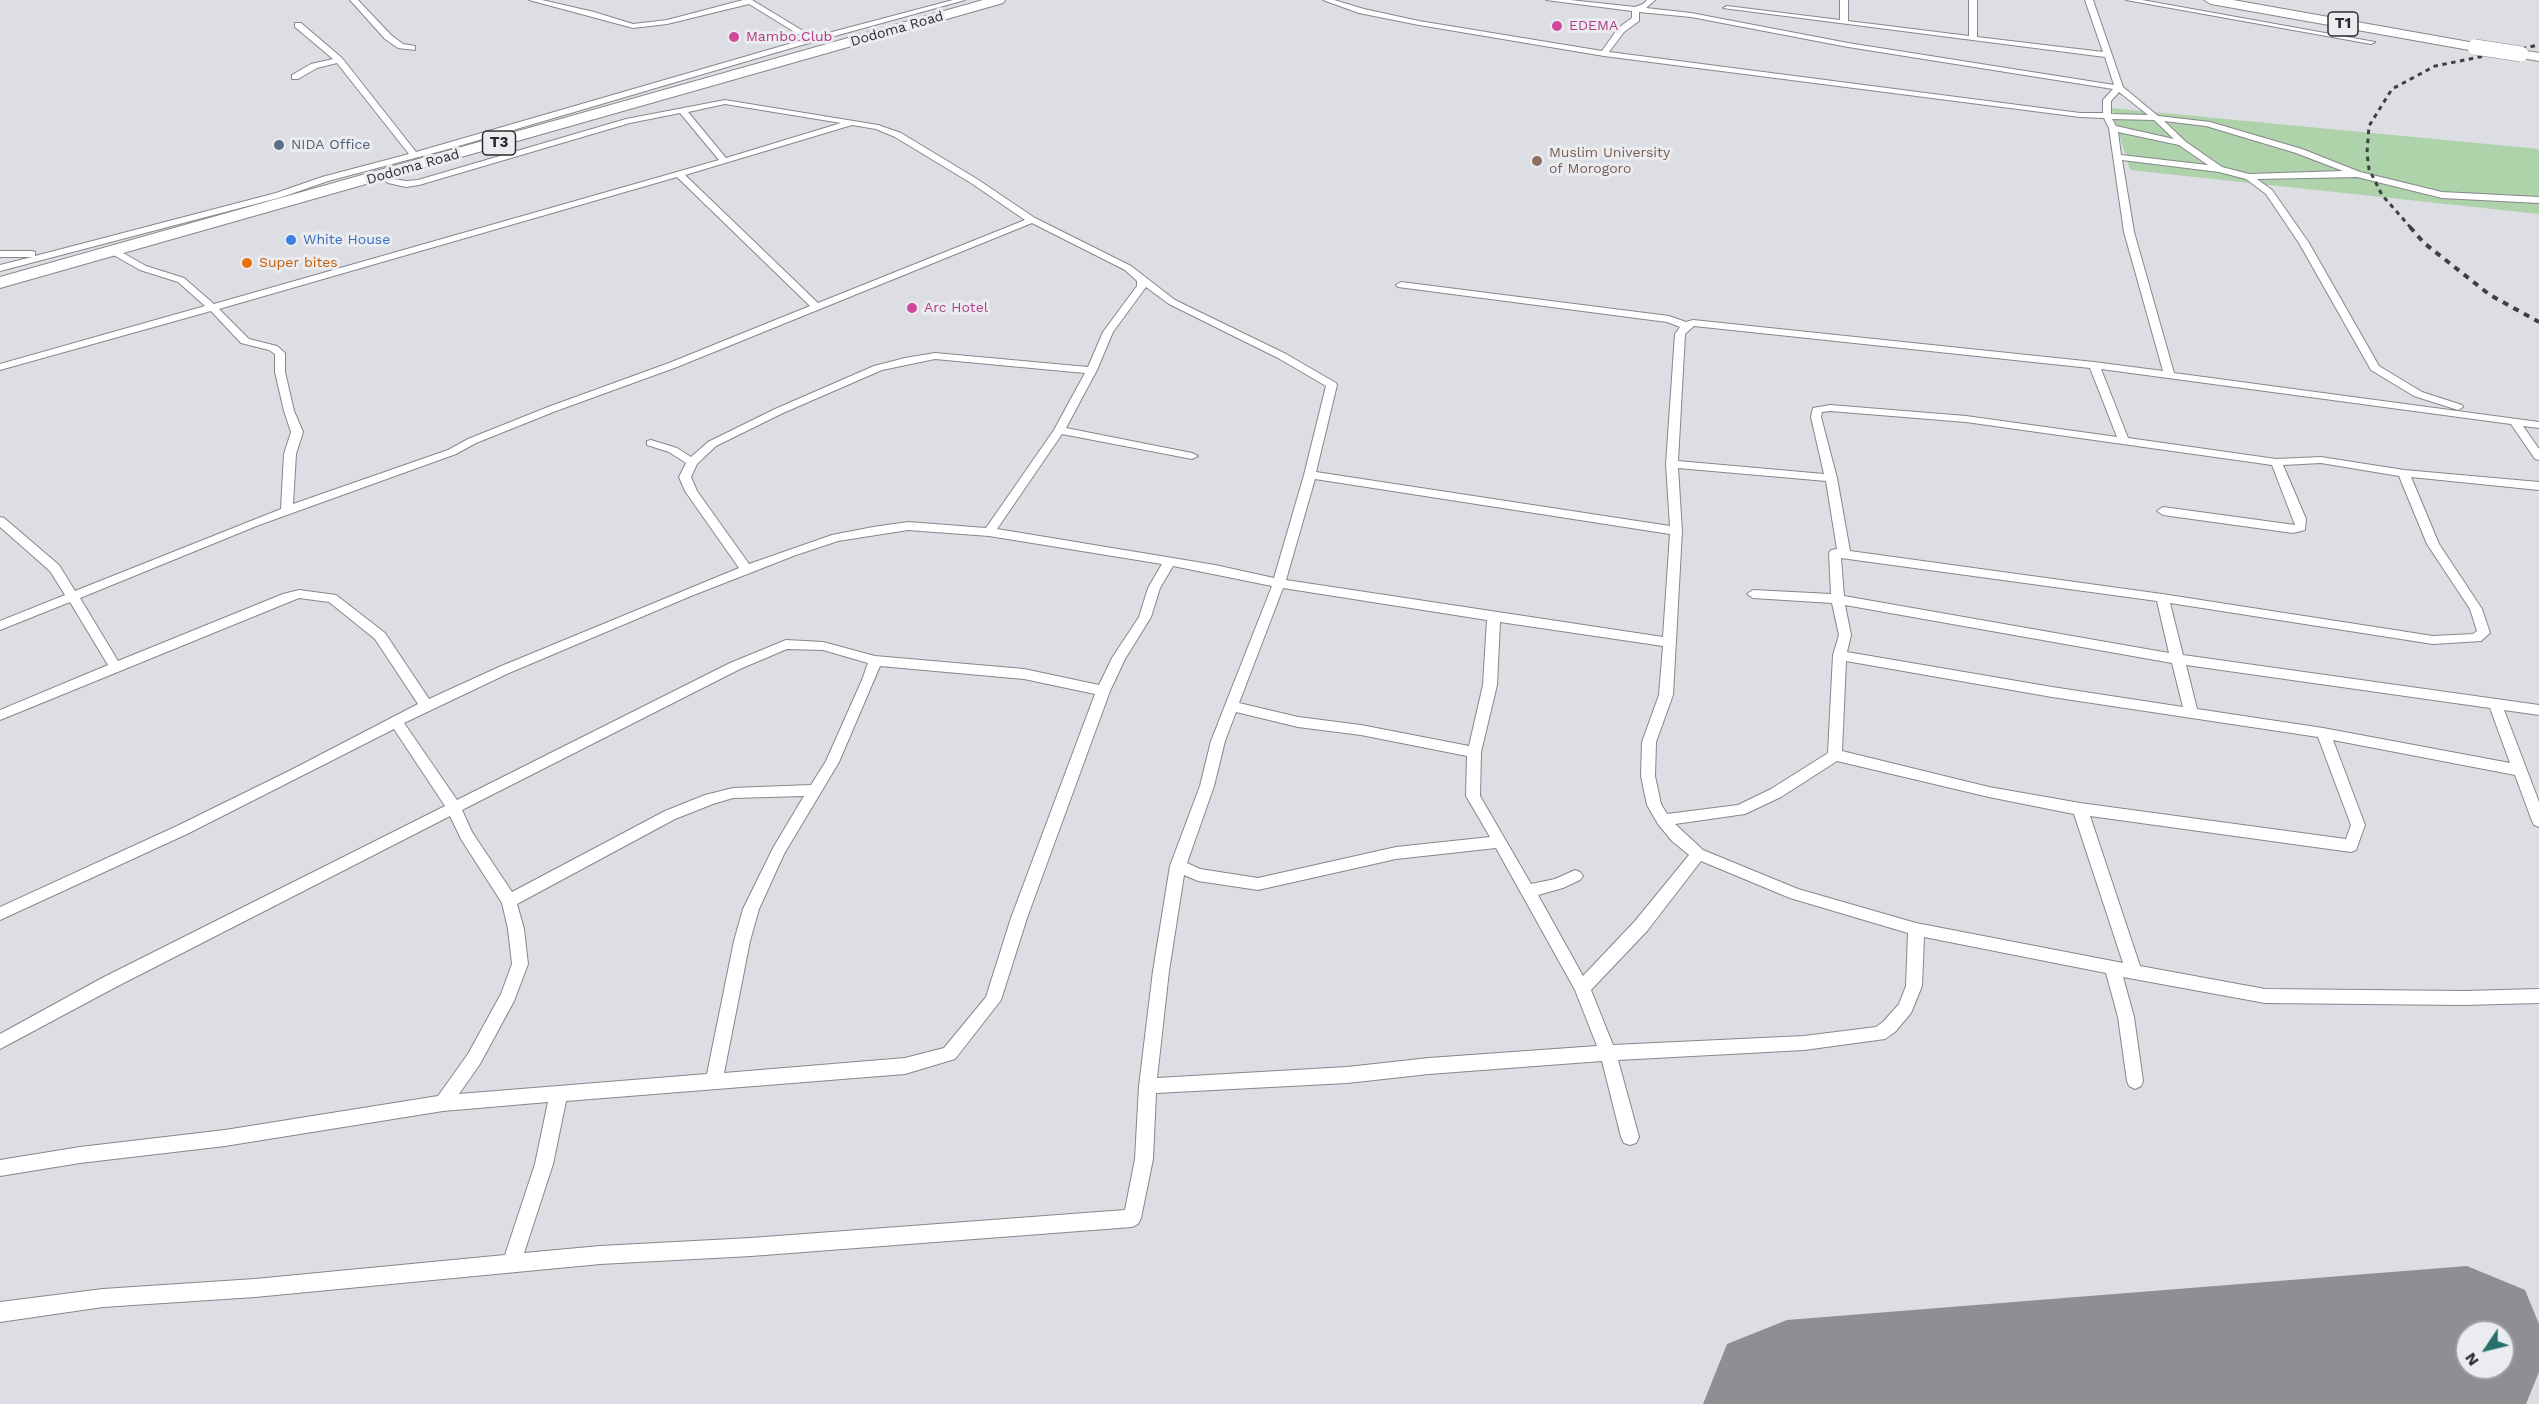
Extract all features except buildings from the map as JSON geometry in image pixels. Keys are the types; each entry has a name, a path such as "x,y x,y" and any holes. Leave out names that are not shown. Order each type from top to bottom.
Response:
{"highway":[{"name":"Dodoma Road","path":"0,283 998,0"},
{"name":"T1","path":"2211,0 2539,57"}],"street":[{"path":"354,0 388,37 401,46 412,48"},
{"path":"533,0 594,14 633,26 667,22 748,1 813,40"},
{"path":"0,268 229,209 311,185 326,178 961,0"},
{"path":"1327,0 1362,11 1419,23 1604,54 2107,117 2156,118 2207,124 2250,135 2316,157 2357,174 2442,195 2539,200"},
{"path":"1550,0 1693,14 1836,43 2119,88"},
{"path":"1585,0 1618,7"},
{"path":"1635,9 1648,3 1675,6 1693,14 1719,9 1737,0"},
{"path":"1844,0 1844,22"},
{"path":"1972,38 1973,0"},
{"path":"2089,0 2119,88 2183,144 2220,169"},
{"path":"2130,0 2371,42"},
{"path":"1604,54 1621,30 1636,19 1635,9"},
{"path":"1719,9 1844,22 2106,55"},
{"path":"298,25 339,60 414,155"},
{"path":"295,77 314,66 339,60"},
{"path":"2119,88 2108,100 2107,117 2113,128 2129,232 2169,374"},
{"path":"0,1312 103,1298 255,1288 600,1255 1132,1218 1144,1159 1148,1086 1161,971 1178,866 1207,786 1218,741 1279,583 1310,475 1332,385 1282,356 1172,302 1128,268 1032,220 974,181 898,135 878,127 726,102 629,121 419,182 406,184 391,182 383,175"},
{"path":"681,110 724,161"},
{"path":"0,367 213,308 853,122"},
{"path":"2113,128 2165,138 2183,144"},
{"path":"2117,157 2220,169 2248,177 2357,174"},
{"path":"679,174 816,307"},
{"path":"2248,177 2268,192 2304,243 2375,368 2418,394 2486,417"},
{"path":"126,230 171,216 229,209"},
{"path":"0,626 287,511 453,452 472,441 673,365 1032,220"},
{"path":"113,251 143,268 181,280 213,308 245,341 273,348 280,353 280,372 289,411 297,432 290,454 287,511"},
{"path":"0,254 52,254"},
{"path":"989,532 1059,430 1092,370 1108,332 1142,286 1142,280"},
{"path":"1401,285 1669,319 1686,326"},
{"path":"2539,425 2169,374 1706,322 1693,323 1686,326 1680,334 1672,464 1676,531 1666,695 1649,742 1648,776 1654,805 1663,820 1677,837 1698,854 1794,894 1916,929 1994,946 2265,996 2463,998 2539,996"},
{"path":"746,570 723,534 704,512 691,491 686,477 692,462 712,444 753,423 878,368 905,361 935,356 1092,370"},
{"path":"2094,365 2124,441"},
{"path":"1845,553 1831,478 1816,417 1817,410 1821,408 1966,419 2276,462 2322,460 2404,473 2539,486"},
{"path":"2513,420 2539,457"},
{"path":"1059,430 1192,456"},
{"path":"651,444 673,450 692,462"},
{"path":"2163,511 2293,529 2301,527 2300,519 2276,462"},
{"path":"1672,464 1831,478"},
{"path":"1835,755 1840,655 1845,635 1838,599 1835,553 2162,597 2433,640 2476,638 2484,633 2476,609 2433,544 2404,473"},
{"path":"1310,475 1676,531"},
{"path":"0,521 55,568 75,597 116,668"},
{"path":"0,914 182,830 426,706 614,623 746,570 836,538 873,531 908,526 989,532 1094,548 1169,564 1215,569 1279,583 1669,642"},
{"path":"0,1168 80,1155 225,1138 443,1103 905,1066 949,1054 993,1000 1019,918 1103,691 1119,658 1145,617 1154,588 1169,564"},
{"path":"1753,594 1838,599 2177,659 2539,710"},
{"path":"0,715 287,597 314,595 332,598 380,636 426,706"},
{"path":"2162,597 2191,712"},
{"path":"1494,617 1490,685 1474,752 1473,795 1582,988 1608,1053 1630,1137"},
{"path":"0,1042 108,983 735,666 786,644 823,646 875,661 1024,674 1103,691"},
{"path":"1840,655 2052,692 2323,734 2518,770"},
{"path":"714,1080 742,941 751,909 778,852 832,762 869,680 875,661"},
{"path":"2495,703 2518,770 2539,821"},
{"path":"1231,706 1298,722 1361,730 1474,752"},
{"path":"396,722 454,808 466,835 509,901 516,929 520,964 508,996 474,1059 443,1103"},
{"path":"1663,820 1740,810 1812,772 1835,755 1989,792 2080,809 2350,846 2358,825 2323,734"},
{"path":"509,901 651,825 710,799 733,793 814,790"},
{"path":"2080,809 2134,970"},
{"path":"1178,866 1198,875 1258,884 1396,854 1500,842"},
{"path":"1582,988 1641,927 1698,854"},
{"path":"1528,891 1558,884 1575,876"},
{"path":"1148,1086 1347,1075 1429,1066 1608,1053 1804,1043 1879,1034 1905,1008 1914,986 1916,929"},
{"path":"2112,967 2126,1017 2136,1081"},
{"path":"511,1264 544,1164 559,1093"}],"green space":[{"path":"2111,108 2539,149 2539,214 2130,170"}],"runway":[{"path":"1787,1404 2455,1349"}],"railway":[{"path":"2411,228 2382,195 2369,169 2367,153 2369,126 2392,89 2435,66 2539,45"},
{"path":"2410,227 2424,243 2490,295 2539,322"}],"place":[{"name":"EDEMA","path":"1557,26"},
{"name":"Mambo Club","path":"734,37"},
{"name":"NIDA Office","path":"279,145"},
{"name":"Muslim University of Morogoro","path":"1537,161"},
{"name":"White House","path":"291,240"},
{"name":"Super bites","path":"247,263"},
{"name":"Arc Hotel","path":"912,308"}]}
